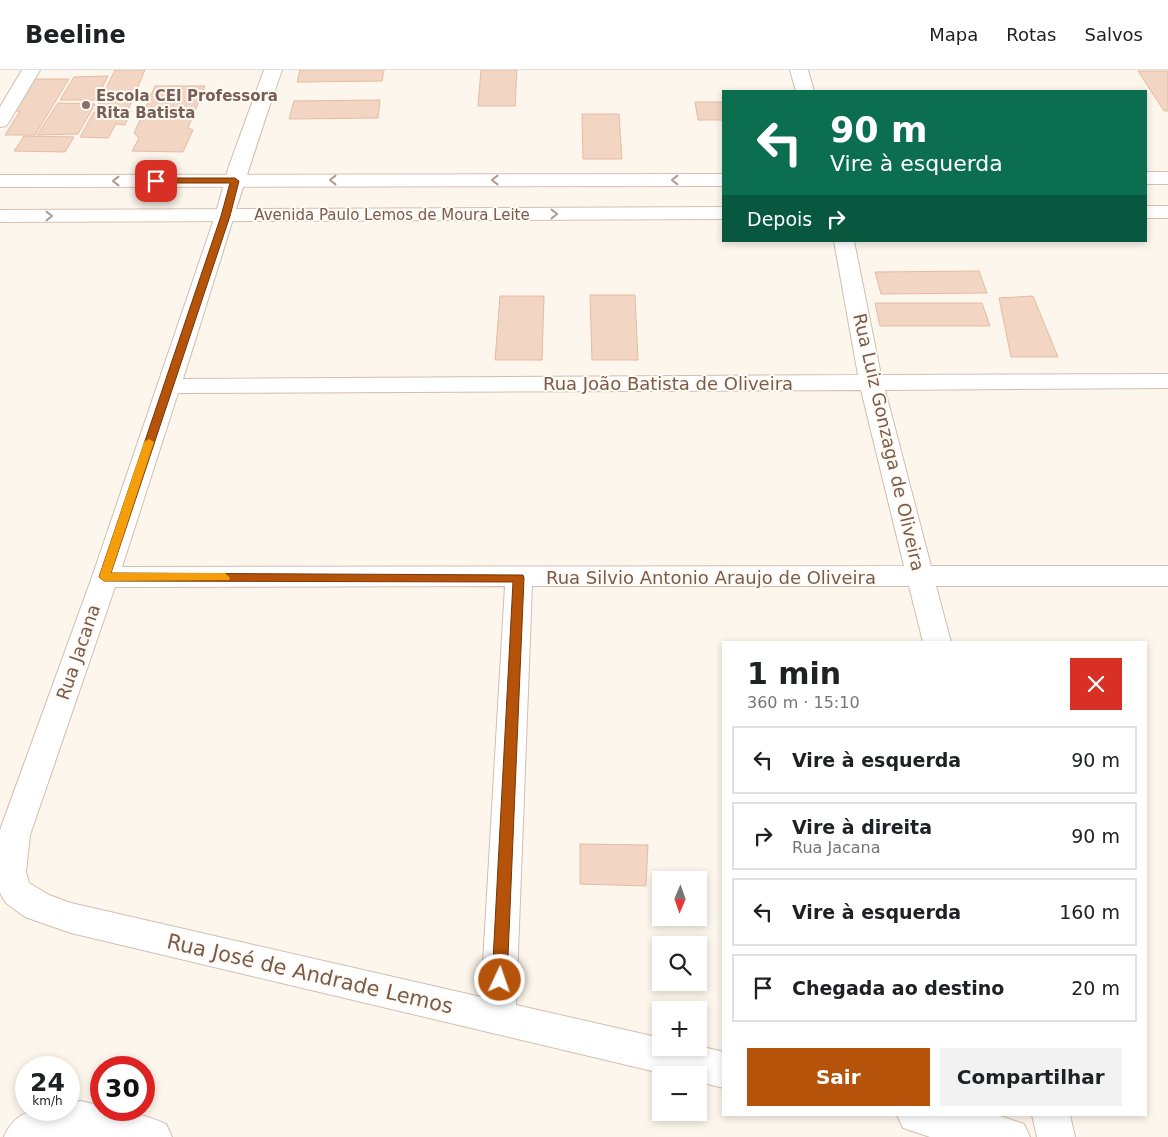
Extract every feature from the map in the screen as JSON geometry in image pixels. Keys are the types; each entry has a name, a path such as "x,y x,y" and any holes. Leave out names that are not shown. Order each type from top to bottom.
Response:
{"street":[{"path":"0,122 31,70"},
{"name":"Rua Jacana","path":"71,918 30,905 16,892 10,876 9,860 14,835 104,577 226,216 235,181 273,70"},
{"path":"799,70 805,90"},
{"path":"1147,178 1168,178"},
{"name":"Avenida Paulo Lemos de Moura Leite","path":"0,181 722,180"},
{"path":"1147,212 1168,212"},
{"name":"Avenida Paulo Lemos de Moura Leite","path":"0,216 722,213"},
{"name":"Rua Luiz Gonzaga de Oliveira","path":"844,242 871,382 936,641"},
{"name":"Rua João Batista de Oliveira","path":"168,386 1168,381"},
{"name":"Rua Silvio Antonio Araujo de Oliveira","path":"104,577 1168,576"},
{"path":"498,1018 519,578"},
{"name":"Rua José de Andrade Lemos","path":"71,918 722,1070"},
{"path":"920,1116 1010,1137"},
{"path":"1051,1116 1056,1137"},
{"path":"23,1137 42,1124 82,1120 153,1137"}],"building":[{"path":"115,70 145,70 129,108 95,110"},
{"path":"300,70 384,70 382,81 297,82"},
{"path":"481,70 517,70 515,106 478,106"},
{"path":"1138,71 1168,71 1168,111 1164,111"},
{"path":"108,76 96,100 60,100 74,77"},
{"path":"34,79 69,79 35,135 5,135 20,111 15,111"},
{"path":"155,86 205,86 188,128 193,130 183,152 132,151 139,138 134,133"},
{"path":"380,100 378,118 289,119 294,101"},
{"path":"695,102 722,102 722,120 698,120"},
{"path":"58,103 95,104 78,134 37,135"},
{"path":"131,111 125,125 116,124 108,138 80,137 94,112"},
{"path":"582,114 619,114 622,159 583,159"},
{"path":"24,136 74,137 65,152 14,151"},
{"path":"979,271 987,293 881,294 875,272"},
{"path":"590,295 635,295 638,360 592,360"},
{"path":"500,296 544,296 542,360 495,360"},
{"path":"1033,296 1058,357 1011,357 999,298"},
{"path":"875,303 982,303 990,326 880,326"},
{"path":"580,844 648,845 646,886 580,884"}],"slow traffic":[{"path":"149,442 104,577 225,578"}],"place":[{"name":"Escola CEI Professora Rita Batista","path":"86,105"}],"route":[{"path":"156,181 235,181 226,216 104,577 519,578 500,980"}]}
